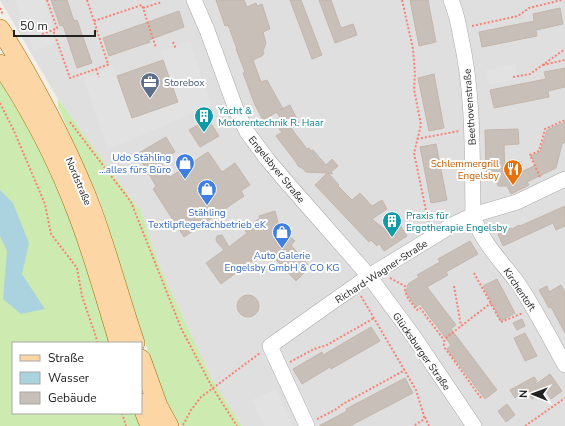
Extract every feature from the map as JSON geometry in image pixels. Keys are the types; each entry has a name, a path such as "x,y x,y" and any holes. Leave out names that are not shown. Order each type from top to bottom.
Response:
{"main road":[{"name":"Nordstraße","path":"0,29 9,42 44,105 70,159 94,216 135,342"},
{"name":"Nordstraße","path":"0,64 34,120 57,166 78,215 119,342"},
{"path":"142,362 158,406 169,426"},
{"path":"142,406 150,426"}],"street":[{"name":"Engelsbyer Straße","path":"194,0 207,30 237,112 248,132 288,185 376,272"},
{"name":"Beethovenstraße","path":"451,0 465,54 470,86 473,215"},
{"name":"Richard-Wagner-Straße","path":"270,346 376,272 454,224 486,210 502,207 565,180"},
{"name":"Kirchentoft","path":"473,215 476,228 517,282 565,365"},
{"name":"Glücksburger Straße","path":"376,272 414,338 474,426"},
{"path":"270,346 307,425"}],"path":[{"path":"42,34 57,28 47,0"},
{"path":"53,30 70,78 109,64 87,0"},
{"path":"402,0 413,53 414,89 421,125 414,153 432,238"},
{"path":"459,28 518,16 529,8 562,0"},
{"path":"143,8 162,2"},
{"path":"94,21 142,5 156,48"},
{"path":"173,42 176,50"},
{"path":"512,78 530,74 565,49"},
{"path":"542,65 565,60"},
{"path":"96,69 99,77"},
{"path":"0,104 14,131 45,204 51,234 77,268 82,296 98,342"},
{"path":"545,189 530,155 538,151 545,129 565,120"},
{"path":"417,139 463,131 472,122"},
{"path":"102,165 131,202 181,328 212,387 237,426"},
{"path":"376,272 406,286 406,296 416,310 420,308 444,340 445,348 481,398"},
{"path":"474,273 501,322 534,309"},
{"path":"355,286 416,390 424,416 429,426"},
{"path":"454,286 462,326"},
{"path":"444,340 491,303"},
{"path":"280,368 314,349 327,345 374,318"},
{"path":"182,426 191,410 201,397 212,387 270,346"},
{"path":"307,425 404,370"},
{"path":"526,426 565,398"},
{"path":"122,414 126,426"},
{"path":"413,426 423,420 424,416"}],"shaded area":[{"path":"0,0 565,0 565,426 242,426 212,379 159,265 140,208 138,208 58,99"},
{"path":"15,0 44,0 58,43 33,51"},
{"path":"190,41 211,105 108,150 83,77 114,67 132,118 177,102 160,51"},
{"path":"515,64 518,79 489,85 486,70"},
{"path":"276,389 292,426 264,426 252,400"}],"green space":[{"path":"0,77 46,156 78,234 112,342 12,342 12,414 137,414 143,426 0,426"},
{"path":"58,99 138,208 140,208 159,265 212,379 242,426 181,426 160,389 101,204 58,107"}],"water":[{"path":"0,190 13,203 29,243 22,274 45,309 21,314 3,299 7,251 0,236"}],"building":[{"path":"51,0 67,0 74,21 77,20 92,63 77,68 63,25 60,26"},
{"path":"216,0 244,0 247,7 256,3 257,6 262,4 270,29 263,32 266,43 263,51 264,53 262,56 253,60 261,82 267,80 283,109 290,105 299,123 291,128 307,149 309,148 311,151 313,150 326,165 332,159 338,166 331,172 333,174 328,173 339,185 338,186 352,200 360,193 372,206 382,200 387,209 372,219 388,232 400,225 407,236 384,251 379,243 377,246 371,240 369,242 315,185 327,173 306,172 298,166 276,136 282,132 279,129 284,125 277,112 263,120 255,105 243,73 245,72 237,49 228,25 225,26"},
{"path":"290,0 301,0 322,55 312,59"},
{"path":"319,0 331,0 341,28 353,24 357,35 335,43"},
{"path":"410,0 428,0 436,42 419,46"},
{"path":"560,8 563,24 536,30 537,36 482,47 479,32 534,21 533,14"},
{"path":"179,11 184,27 149,40 150,42 109,56 103,38"},
{"path":"163,60 178,102 132,118 117,76"},
{"path":"565,68 565,87 548,91 549,97 494,108 490,90 546,79 544,72"},
{"path":"434,74 444,128 429,131 418,78"},
{"name":"Yacht & Motorentechnik R. Haar","path":"208,119 219,136 200,147 189,130"},
{"path":"565,122 565,142 562,144 556,168 527,182 529,185 511,194 507,186 498,186 493,173 486,173 485,130 518,129 519,144 504,145 505,173 514,168 517,174 536,165 531,156 540,152 547,130"},
{"path":"166,137 175,152 160,161 170,177 208,152 222,172 235,163 250,185 241,191 244,196 184,237 153,189 156,186 137,154"},
{"path":"436,144 447,200 431,203 420,147"},
{"path":"565,206 565,226 556,230 553,223 503,246 498,234"},
{"path":"275,211 283,241 289,236 295,241 291,245 310,267 296,281 267,250 221,284 206,263 224,250 216,240 217,236 222,235 229,247 247,233 244,229 260,218 259,216"},
{"path":"470,241 478,254 446,272 448,275 427,287 456,325 451,329 497,390 485,399 447,349 451,345 420,304 416,307 406,293 408,284 419,277 417,275 440,262 438,259"},
{"path":"497,279 515,313 501,321 483,286"},
{"path":"561,285 565,292 565,333 551,307 549,308 539,290 547,286 549,292"},
{"path":"244,295 252,295 259,302 259,310 252,317 244,317 237,310 237,302"},
{"path":"522,319 525,326 517,330 513,323"},
{"path":"371,327 380,341 331,369 330,367 302,384 293,369 322,352 323,355"},
{"path":"525,333 537,356 525,361 514,338"},
{"path":"550,374 562,391 551,399 545,390 532,399 526,389 515,398 510,390 534,377 537,381 535,383 536,384"},
{"path":"405,378 413,393 350,426 319,426 347,411 346,409"},
{"path":"507,404 515,415 506,422 498,411"}],"place":[{"name":"Storebox","path":"150,99"},
{"name":"Yacht & Motorentechnik R. Haar","path":"204,133"},
{"name":"Udo Stähling …alles fürs Büro","path":"185,180"},
{"name":"Schlemmergrill Engelsby","path":"513,186"},
{"name":"Stähling Textilpflegefachbetrieb eK","path":"207,206"},
{"name":"Praxis für Ergotherapie Engelsby","path":"392,238"},
{"name":"Auto Galerie Engelsby GmbH & CO KG","path":"282,249"}]}
